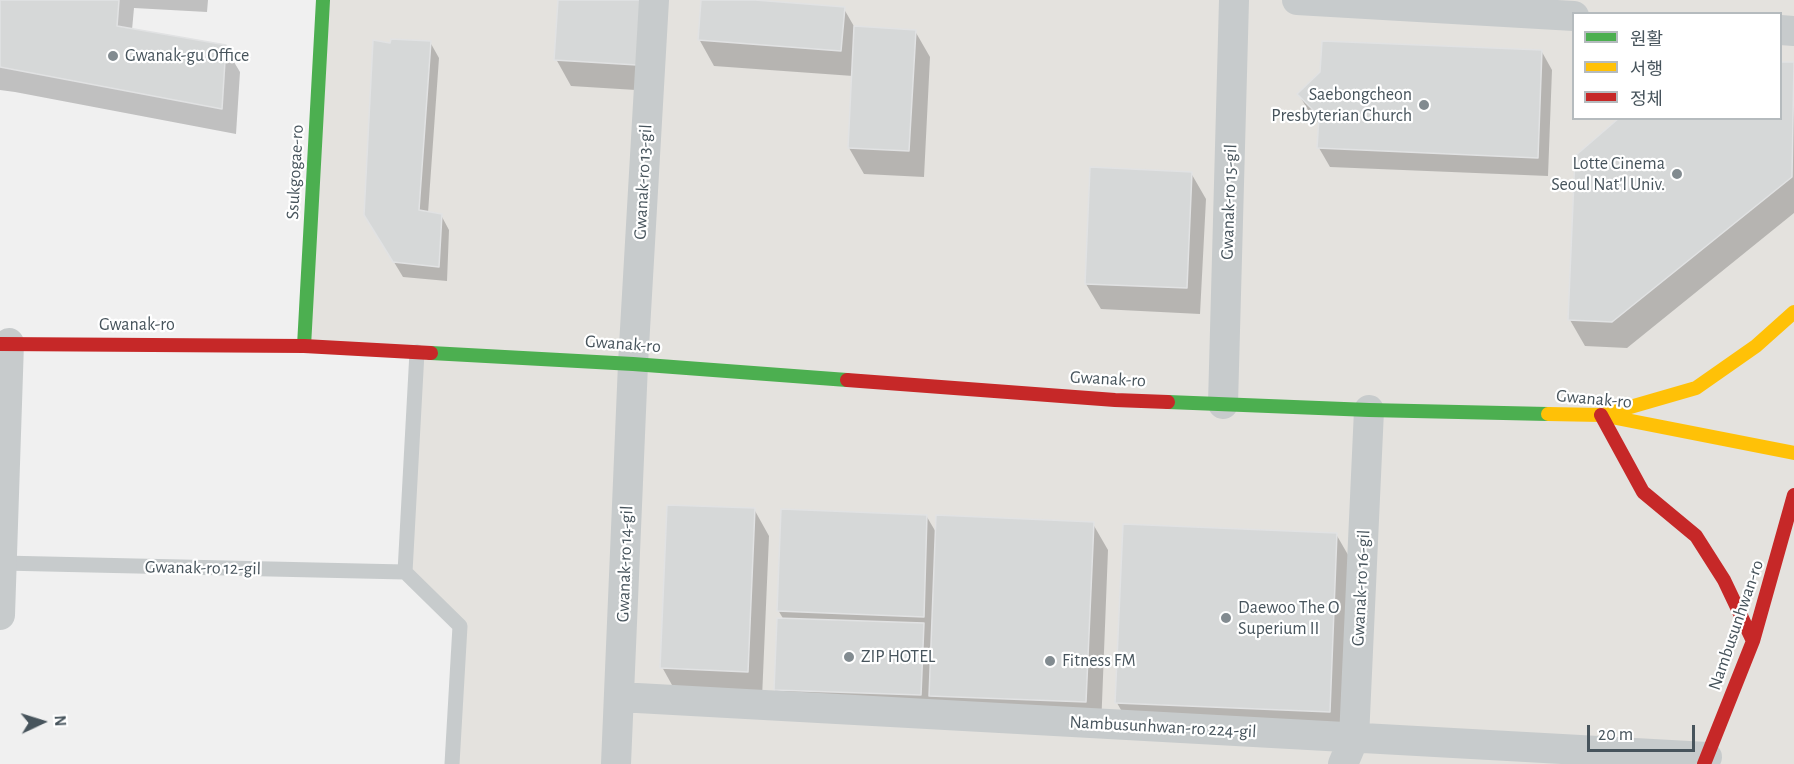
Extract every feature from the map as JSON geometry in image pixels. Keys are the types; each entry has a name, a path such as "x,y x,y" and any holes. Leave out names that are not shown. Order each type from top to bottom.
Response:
{"main road":[{"name":"Ssukgogae-ro","path":"304,346 323,0"},
{"path":"1753,641 1724,580 1696,536 1643,492 1600,415 1696,388 1756,346 1794,312"},
{"name":"Gwanak-ro","path":"5,344 304,346 633,364 1104,399 1369,410 1600,415 1794,453"},
{"name":"Nambusunhwan-ro","path":"1706,760 1753,641 1794,495"}],"street":[{"name":"Gwanak-ro 13-gil","path":"633,364 654,0"},
{"name":"Gwanak-ro 15-gil","path":"1223,404 1234,0"},
{"path":"1297,0 1506,6 1572,16"},
{"path":"0,615 5,344"},
{"name":"Gwanak-ro 14-gil","path":"616,764 633,364"},
{"name":"Gwanak-ro 16-gil","path":"1348,751 1369,410"},
{"name":"Nambusunhwan-ro 224-gil","path":"619,697 1348,751 1706,760"}],"lane":[{"path":"417,352 405,572 460,626 452,764"},
{"name":"Gwanak-ro 12-gil","path":"2,563 405,572"}],"shaded area":[{"path":"323,0 1794,0 1794,764 452,764 460,626 405,572 417,353 304,346"}],"building":[{"name":"Gwanak-gu Office","path":"0,0 119,0 117,26 226,45 222,109 0,67"},
{"path":"558,0 641,0 637,65 554,60"},
{"path":"701,0 755,0 845,7 841,51 698,40"},
{"path":"854,26 916,30 909,151 848,148"},
{"path":"391,39 431,41 419,210 442,214 439,267 393,262 364,215 373,40 390,43"},
{"name":"Saebongcheon Presbyterian Church","path":"1322,41 1542,50 1538,158 1317,148 1319,116 1297,94 1320,72"},
{"path":"1782,62 1794,62 1792,177 1612,322 1568,320 1575,156 1617,120 1782,120"},
{"path":"1090,167 1192,172 1187,288 1085,284"},
{"path":"667,505 755,508 748,672 660,668"},
{"path":"781,509 927,515 924,617 777,611"},
{"path":"936,515 1094,522 1086,702 929,696"},
{"name":"Daewoo The O Superium II","path":"1123,524 1337,533 1330,712 1115,703"},
{"name":"ZIP HOTEL","path":"777,618 924,623 921,695 774,690"}],"traffic: fast":[{"path":"304,346 323,0"},
{"path":"431,353 633,364 847,380"},
{"path":"1168,402 1548,414"}],"traffic: slow":[{"path":"1606,414 1696,388 1756,346 1794,312"},
{"path":"1548,414 1601,415 1794,453"}],"traffic: jam":[{"path":"0,344 304,346 431,353"},
{"path":"847,380 1168,402"},
{"path":"1601,415 1643,492 1696,536 1724,580 1753,641"},
{"path":"1704,764 1753,641 1794,495"}],"place":[{"name":"Gwanak-gu Office","path":"113,56"},
{"name":"Saebongcheon Presbyterian Church","path":"1424,105"},
{"name":"Lotte Cinema Seoul Nat'l Univ.","path":"1677,174"},
{"name":"Daewoo The O Superium II","path":"1226,618"},
{"name":"ZIP HOTEL","path":"849,657"},
{"name":"Fitness FM","path":"1050,661"}]}
